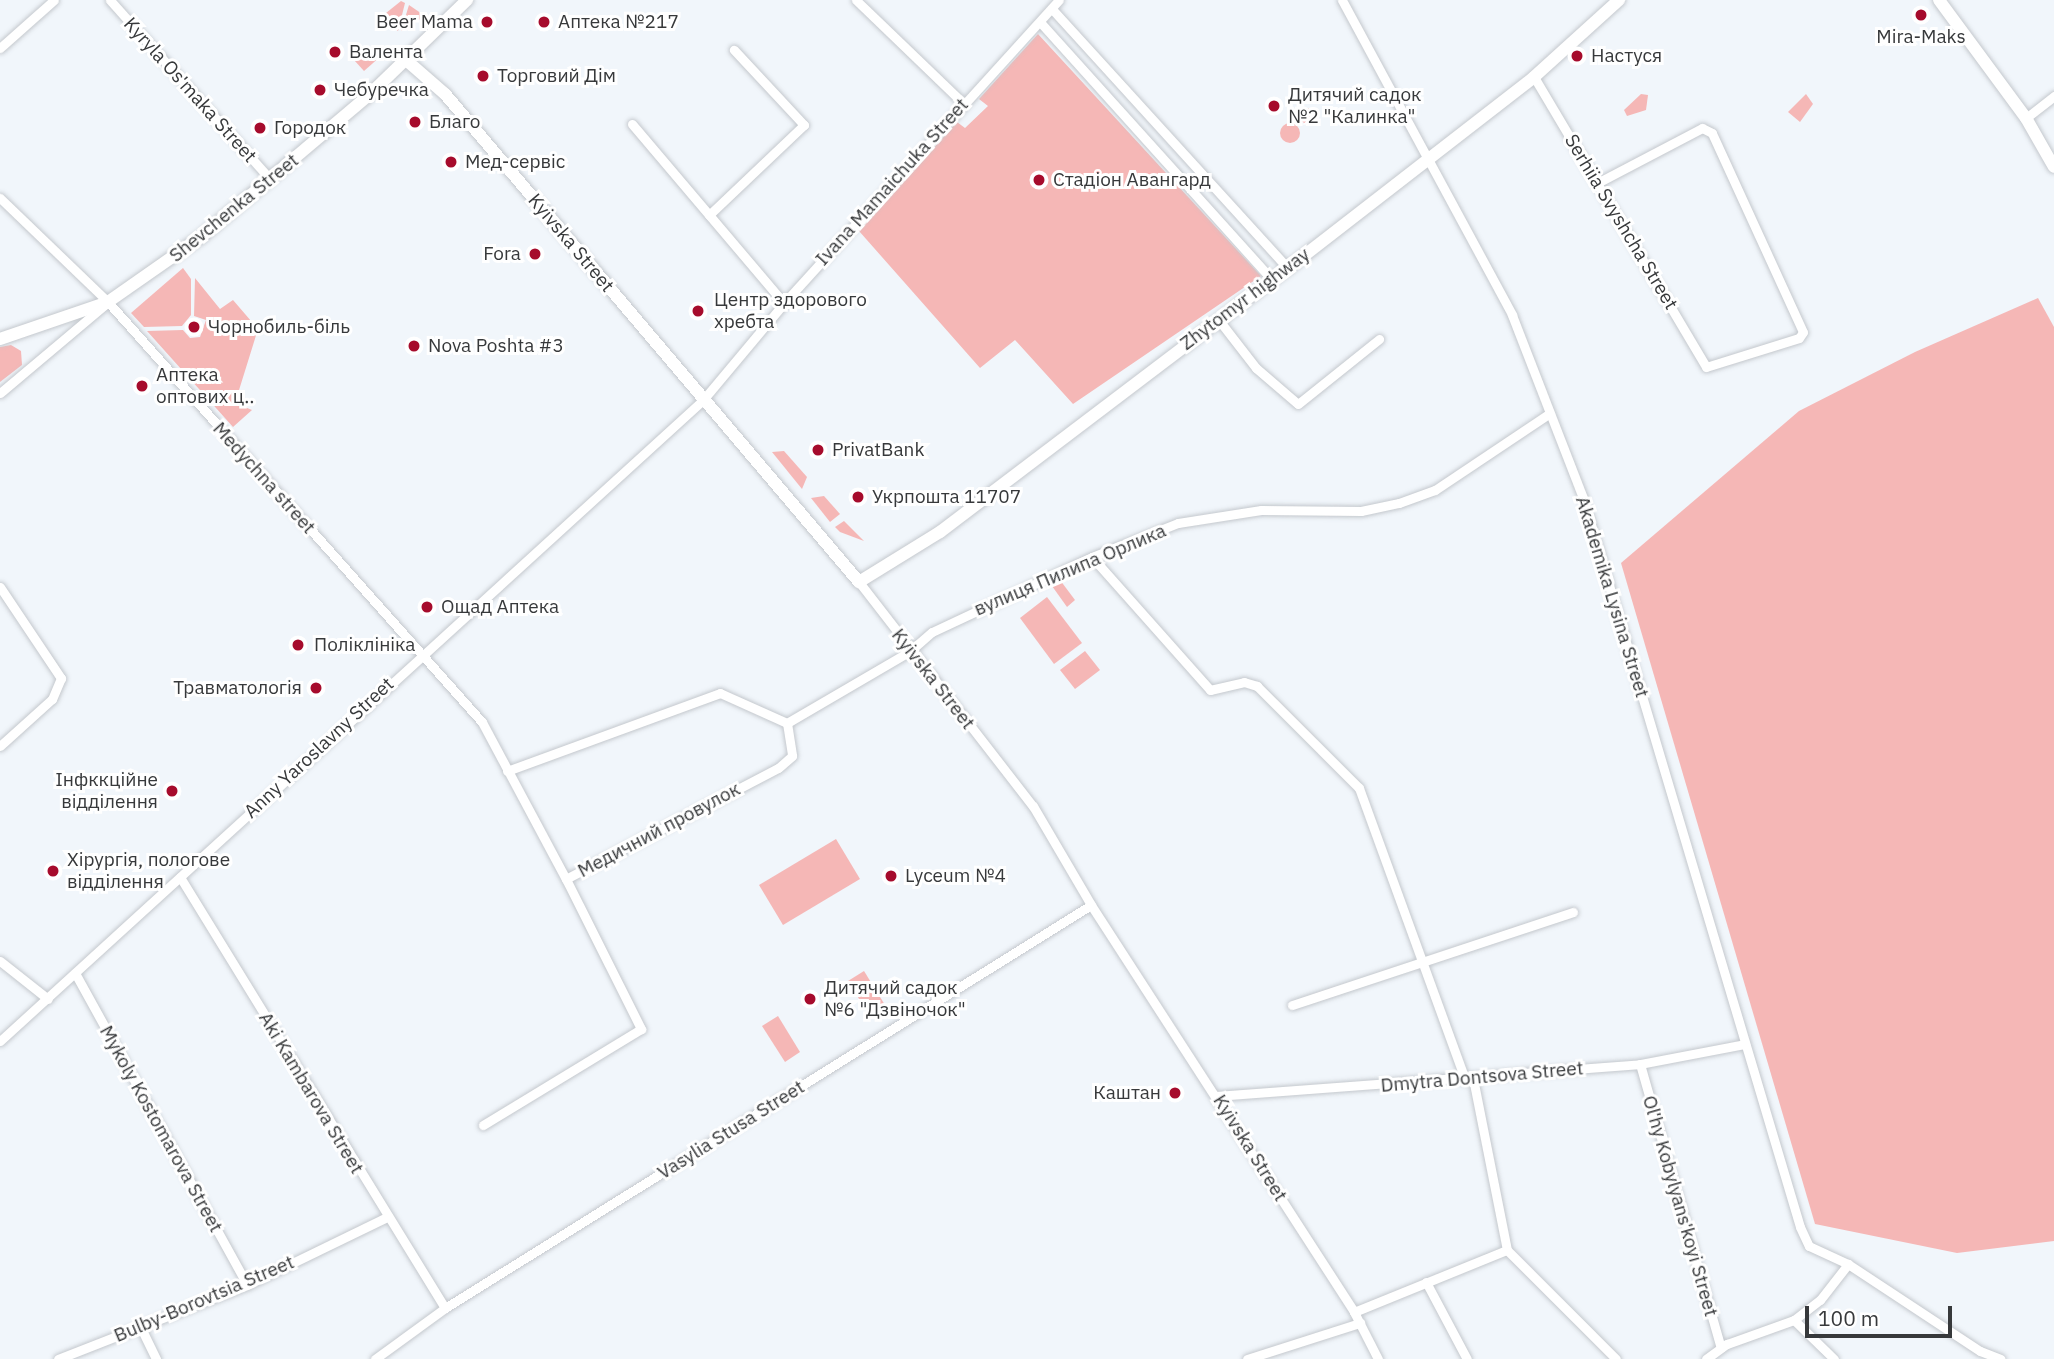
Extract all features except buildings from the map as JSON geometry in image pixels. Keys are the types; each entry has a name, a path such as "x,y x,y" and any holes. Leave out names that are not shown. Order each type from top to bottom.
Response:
{"main road":[{"name":"Shevchenka Street","path":"0,339 108,302 201,237 271,180 406,60 467,0"},
{"name":"Zhytomyr highway","path":"859,582 940,532 1218,318 1288,268 1534,77 1619,0"},
{"path":"1939,0 2026,118 2054,167"},
{"name":"Kyivska Street","path":"406,60 445,94 859,582"}],"street":[{"path":"2,42 54,0"},
{"name":"Kyryla Osʹmaka Street","path":"110,0 271,180"},
{"path":"856,0 963,103"},
{"name":"Ivana Mamaichuka Street","path":"703,400 784,303 1059,0"},
{"name":"Akademika Lysina Street","path":"1342,0 1512,315 1584,501 1800,1227 1809,1246 1848,1264"},
{"path":"1052,9 1288,268"},
{"path":"1040,22 1272,280"},
{"path":"709,215 804,125 734,50"},
{"name":"Serhiia Svyshcha Street","path":"1534,77 1599,182 1706,367 1799,338 1803,332 1712,133 1702,128 1599,182"},
{"path":"2026,118 2054,96"},
{"path":"632,124 784,303"},
{"name":"Medychna street","path":"0,198 108,302 421,654"},
{"path":"0,393 108,302"},
{"path":"1218,318 1256,368 1298,404 1379,339"},
{"name":"Anny Yaroslavny Street","path":"0,1041 421,654 703,400"},
{"name":"вулиця Пилипа Орлика","path":"910,651 932,632 1092,557 1178,523 1261,510 1361,511 1399,503 1435,491 1550,413"},
{"path":"1092,557 1210,690 1244,682 1257,686 1359,788 1421,960 1469,1080 1507,1250 1616,1359"},
{"name":"Kyivska Street","path":"859,582 1033,806 1091,905 1217,1096 1354,1312 1378,1359"},
{"path":"0,587 61,678 52,699 0,746"},
{"path":"507,771 720,693 787,723 910,651"},
{"name":"Медичний провулок","path":"421,654 482,722 566,880 778,768 792,756 787,723"},
{"name":"Aki Kambarova Street","path":"180,877 445,1308"},
{"path":"483,1125 641,1029 566,880"},
{"name":"Vasylia Stusa Street","path":"374,1359 445,1308 1091,905"},
{"path":"1292,1005 1421,960 1573,912"},
{"path":"0,961 48,999"},
{"name":"Mykoly Kostomarova Street","path":"75,973 247,1285"},
{"name":"Dmytra Dontsova Street","path":"1217,1096 1469,1080 1640,1064 1745,1044"},
{"name":"Olʹhy Kobylyansʹkoyi Street","path":"1640,1064 1721,1348"},
{"name":"Bulby-Borovtsia Street","path":"58,1359 247,1285 387,1217"},
{"path":"1354,1312 1507,1250"},
{"path":"1706,1359 1721,1348 1794,1320 1820,1300 1848,1264 1980,1351 2001,1359"},
{"path":"1426,1282 1467,1359"},
{"path":"1794,1320 1834,1359"},
{"path":"1247,1359 1360,1323"},
{"path":"140,1326 156,1359"}],"shaded area":[{"path":"401,1 405,3 398,31 381,17"},
{"path":"409,5 425,16 401,31"},
{"name":"Стадіон Авангард","path":"1038,34 1261,276 1073,404 1015,340 980,368 859,231 957,122 965,128 988,106 979,99"},
{"path":"376,51 381,56 364,71 354,60"},
{"path":"1641,94 1648,95 1646,110 1627,116 1624,110"},
{"path":"1806,94 1813,104 1800,122 1788,112"},
{"path":"1305,108 1311,108 1316,116 1314,122 1305,124 1300,119 1300,113"},
{"path":"1290,123 1297,126 1300,133 1297,140 1290,143 1283,140 1280,133 1283,126"},
{"path":"183,268 191,279 191,315 182,326 144,327 131,313"},
{"path":"195,278 220,309 233,300 258,329 235,403 252,410 233,427 147,331 183,330 190,338 200,337 206,320 194,316"},
{"path":"2038,298 2054,327 2054,1241 1957,1253 1815,1224 1621,563 1799,411 1915,352"},
{"path":"11,345 21,351 22,365 0,382 0,347"},
{"path":"784,451 807,477 802,489 772,452"},
{"path":"824,496 840,514 830,522 811,498"},
{"path":"844,521 864,541 840,532 835,527"},
{"path":"1060,580 1075,600 1067,607 1052,586"},
{"path":"1047,597 1082,643 1054,664 1020,618"},
{"path":"1085,651 1100,670 1075,689 1060,670"},
{"path":"836,839 860,879 783,925 759,885"},
{"path":"864,971 885,1005 869,1015 848,981"},
{"path":"778,1016 800,1052 785,1062 762,1026"}],"place":[{"name":"Mira-Maks","path":"1921,15"},
{"name":"Beer Mama","path":"487,22"},
{"name":"Аптека №217","path":"544,22"},
{"name":"Валента","path":"335,52"},
{"name":"Настуся","path":"1577,56"},
{"name":"Торговий Дім","path":"483,76"},
{"name":"Чебуречка","path":"320,90"},
{"name":"Дитячий садок №2 \"Калинка\"","path":"1274,106"},
{"name":"Благо","path":"415,122"},
{"name":"Городок","path":"260,128"},
{"name":"Мед-сервіс","path":"451,162"},
{"name":"Стадіон Авангард","path":"1039,180"},
{"name":"Fora","path":"535,254"},
{"name":"Центр здорового хребта","path":"698,311"},
{"name":"Чорнобиль-біль","path":"194,327"},
{"name":"Nova Poshta #3","path":"414,346"},
{"name":"Аптека оптових ц‥","path":"142,386"},
{"name":"PrivatBank","path":"818,450"},
{"name":"Укрпошта 11707","path":"858,497"},
{"name":"Ощад Аптека","path":"427,607"},
{"name":"Поліклініка","path":"298,645"},
{"name":"Травматологія","path":"316,688"},
{"name":"Інфккційне відділення","path":"172,791"},
{"name":"Хірургія, пологове відділення","path":"53,871"},
{"name":"Lyceum №4","path":"891,876"},
{"name":"Дитячий садок №6 \"Дзвіночок\"","path":"810,999"},
{"name":"Каштан","path":"1175,1093"}]}
